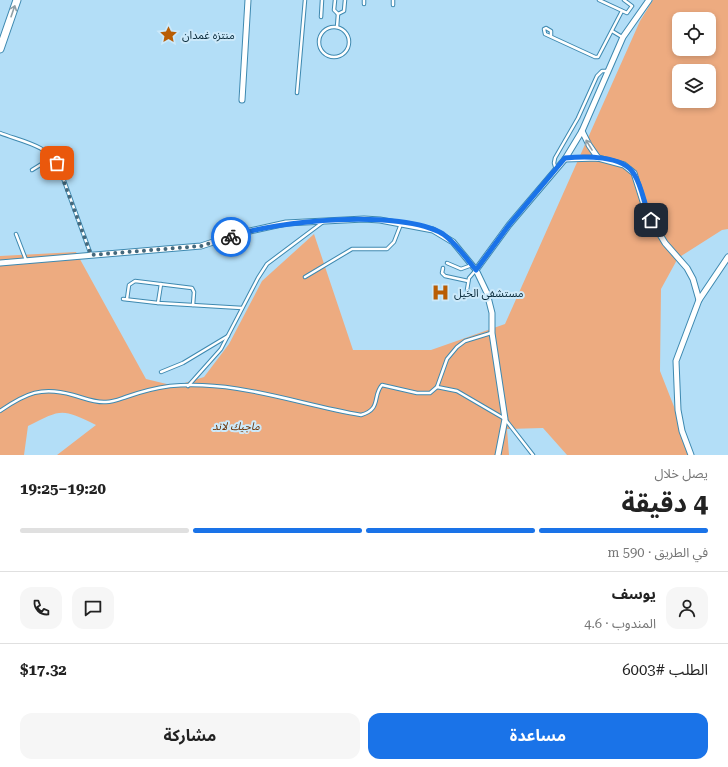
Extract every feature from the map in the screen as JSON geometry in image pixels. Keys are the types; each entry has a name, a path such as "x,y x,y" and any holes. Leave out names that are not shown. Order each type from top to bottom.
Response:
{"street":[{"path":"0,49 17,0"},
{"path":"242,100 248,0"},
{"path":"476,270 509,225 557,170 565,158 582,131 623,37 649,0"},
{"path":"582,131 598,158"},
{"path":"565,158 598,158 624,165 634,173 646,211 665,243 687,268 693,279 699,300"},
{"path":"0,263 201,246 272,226 302,222 364,219 401,223 433,230 443,234 453,242 472,264 476,270 490,306 492,333 506,419 498,455"},
{"path":"691,455 682,431 678,410 675,373 676,361 699,300 728,257"}],"lane":[{"path":"297,93 305,0"},
{"path":"321,17 322,0"},
{"path":"335,0 334,10 338,14"},
{"path":"338,14 344,11 345,0"},
{"path":"393,0 393,5"},
{"path":"600,0 628,13 632,7 630,3 624,0"},
{"path":"551,36 598,57 622,11"},
{"path":"336,28 338,14"},
{"path":"336,28 345,33 348,43 344,53 338,56 331,56 324,53 320,48 320,37 326,29 336,28"},
{"path":"612,31 623,37"},
{"path":"557,170 554,162 555,158 578,118 597,76 602,71 609,72"},
{"path":"0,133 47,151 53,157 59,167 91,255"},
{"path":"32,170 53,157"},
{"path":"188,386 218,353 267,264 323,222"},
{"path":"304,277 352,249 387,249 394,242 401,223"},
{"path":"16,234 26,260"},
{"path":"447,263 461,269 472,264"},
{"path":"443,268 442,273 445,276 468,280"},
{"path":"467,290 468,280 476,270"},
{"path":"127,299 131,282 161,284 192,288 194,292 193,305"},
{"path":"158,303 161,284"},
{"path":"123,299 158,303 242,308"},
{"path":"0,411 26,397 47,390 96,402 105,402 170,386 188,386 241,388 361,415 368,413 374,406 382,385 424,394 430,393 437,387 447,359 457,347 465,341 492,333"},
{"path":"161,372 182,363 228,336"},
{"path":"437,387 457,391 506,419 533,455"}],"green space":[{"name":"ماجيك لاند","path":"653,0 728,0 728,229 722,230 678,258 661,289 660,371 693,455 567,455 543,428 507,429 509,455 57,455 96,425 68,413 62,413 48,416 28,426 24,455 0,455 0,256 76,252 146,379 175,386 204,377 229,344 262,281 314,234 353,350 431,350 505,324 640,21"}],"way so far":[{"path":"57,163 91,255 201,246 231,237"}],"place":[{"name":"منتزه غمدان","path":"169,35"},
{"name":"مستشفى الخيل","path":"441,293"}],"route":[{"path":"231,237 241,233 286,223 364,219 380,220 420,226 443,234 453,242 476,270 509,225 557,170 565,158 598,158 614,161 629,168 634,173 646,211 651,220"}]}
